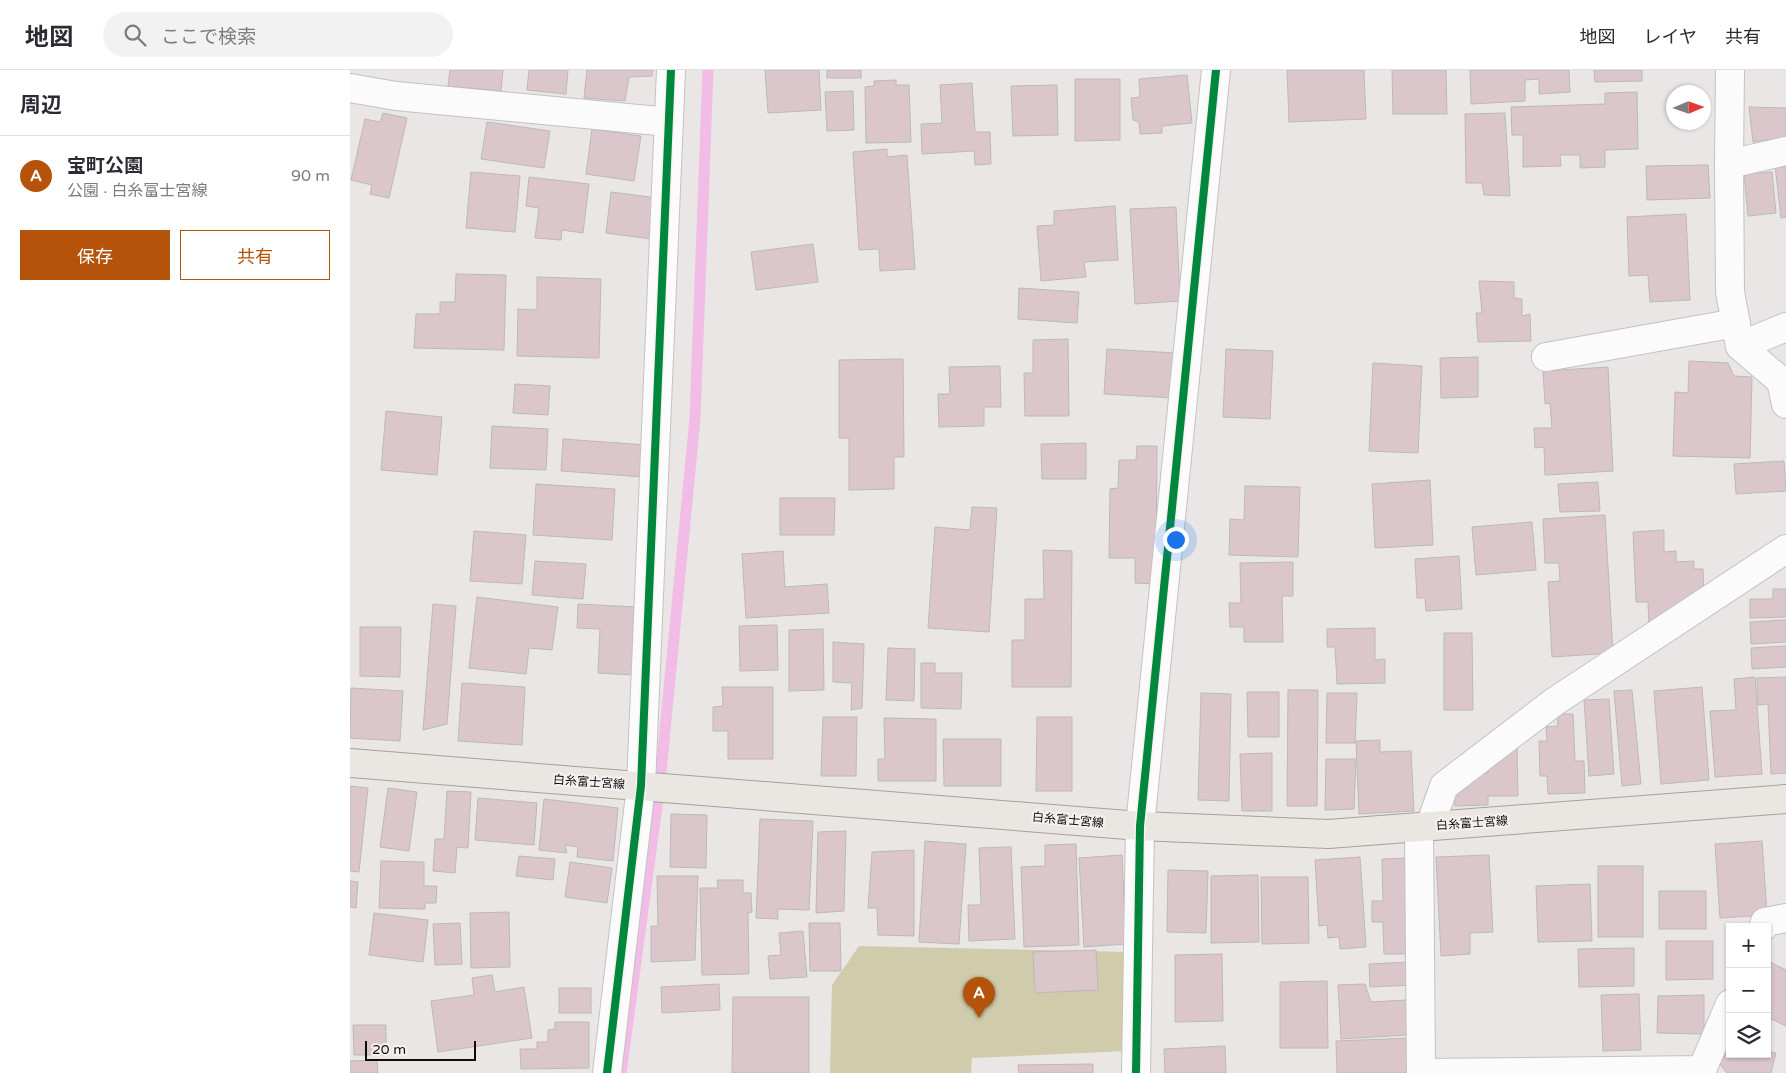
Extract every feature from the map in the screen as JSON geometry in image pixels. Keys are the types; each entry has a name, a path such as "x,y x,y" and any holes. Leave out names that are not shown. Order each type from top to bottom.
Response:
{"main road":[{"name":"白糸富士宮線","path":"350,763 1140,826 1328,834 1786,799"}],"street":[{"path":"607,1073 641,786 671,70"},
{"path":"1136,1073 1140,826 1216,70"},
{"path":"1730,70 1730,292 1738,334 1782,380 1786,404"},
{"path":"350,88 396,96 669,122"},
{"path":"1729,164 1786,152"},
{"path":"1546,357 1786,327"},
{"path":"1726,1013 1702,1070 1421,1073 1424,827 1444,786 1554,702 1786,549"},
{"path":"1765,923 1786,918"}],"shaded area":[{"path":"859,946 1126,952 1127,1051 972,1058 971,1073 830,1073 832,985"}],"building":[{"path":"450,70 503,70 501,91 448,86"},
{"path":"529,70 568,70 566,94 527,90"},
{"path":"587,70 653,70 652,76 629,77 625,101 584,98"},
{"path":"765,70 819,70 821,110 768,113"},
{"path":"827,70 861,70 861,78 827,78"},
{"path":"1287,70 1364,70 1366,119 1289,122"},
{"path":"1392,70 1446,70 1447,114 1393,114"},
{"path":"1470,70 1569,70 1570,92 1539,94 1539,79 1525,80 1525,101 1471,104"},
{"path":"1594,70 1642,70 1642,81 1595,82"},
{"path":"1187,75 1192,123 1162,126 1162,133 1140,134 1139,122 1133,120 1131,98 1140,97 1139,79"},
{"path":"1075,79 1120,79 1120,140 1075,141"},
{"path":"896,80 896,85 909,85 911,142 866,143 865,87 874,86 874,81"},
{"path":"972,83 975,132 990,132 991,164 975,165 974,151 922,154 921,124 942,123 940,85"},
{"path":"1057,85 1058,135 1013,136 1011,86"},
{"path":"853,91 854,130 827,131 825,92"},
{"path":"1637,92 1638,149 1605,150 1605,167 1580,168 1580,155 1560,155 1561,166 1523,167 1523,135 1512,135 1511,107 1605,104 1605,93"},
{"path":"1749,107 1786,108 1786,137 1753,142"},
{"path":"383,113 407,118 389,198 370,194 372,185 351,180 365,119 380,122"},
{"path":"1505,113 1510,196 1484,195 1482,183 1466,183 1465,114"},
{"path":"487,122 550,131 544,168 481,159"},
{"path":"592,129 641,136 634,181 586,174"},
{"path":"887,149 887,157 907,155 915,269 880,271 879,249 859,250 853,152"},
{"path":"1786,164 1786,217 1781,218 1775,165"},
{"path":"1708,165 1710,198 1647,200 1646,166"},
{"path":"471,172 520,176 515,232 466,228"},
{"path":"1772,172 1776,213 1748,216 1744,174"},
{"path":"529,177 589,184 583,233 562,230 561,240 535,238 539,208 526,206"},
{"path":"611,192 658,198 652,239 606,233"},
{"path":"1115,206 1118,260 1084,262 1086,277 1041,281 1037,226 1054,225 1054,211"},
{"path":"1176,207 1180,301 1135,304 1130,209"},
{"path":"1686,214 1690,300 1650,302 1648,275 1629,276 1627,217"},
{"path":"813,244 818,282 756,290 751,252"},
{"path":"456,274 506,275 504,350 414,348 416,314 440,314 440,302 455,302"},
{"path":"537,277 601,279 599,358 517,356 518,309 537,310"},
{"path":"1479,281 1514,282 1514,298 1522,299 1522,316 1530,314 1531,341 1478,342 1476,313 1482,313"},
{"path":"1019,288 1079,292 1077,323 1018,319"},
{"path":"1068,339 1069,416 1025,416 1024,373 1033,373 1033,340"},
{"path":"1107,349 1175,353 1173,398 1104,394"},
{"path":"1226,349 1273,351 1270,419 1223,417"},
{"path":"1478,357 1478,397 1441,398 1440,358"},
{"path":"903,359 904,457 894,457 894,489 849,490 849,438 839,438 839,360"},
{"path":"1689,361 1728,363 1734,376 1752,377 1750,458 1673,456 1675,392 1688,393"},
{"path":"1373,363 1422,366 1418,453 1369,451"},
{"path":"1000,366 1001,407 984,407 984,426 939,427 938,394 950,394 949,367"},
{"path":"1608,367 1613,471 1545,475 1544,447 1535,448 1534,428 1552,428 1550,403 1545,404 1543,371"},
{"path":"515,384 550,386 548,415 513,413"},
{"path":"386,411 442,417 437,475 381,470"},
{"path":"492,426 548,429 546,470 490,468"},
{"path":"563,439 646,445 643,477 561,471"},
{"path":"1086,443 1086,479 1042,479 1041,444"},
{"path":"1137,446 1157,446 1156,584 1135,583 1135,558 1109,558 1110,489 1118,488 1119,460 1136,460"},
{"path":"1784,461 1786,491 1736,494 1734,464"},
{"path":"1430,480 1433,545 1375,548 1372,484"},
{"path":"1598,482 1600,511 1560,512 1558,484"},
{"path":"536,484 615,489 612,540 533,535"},
{"path":"1245,486 1300,487 1298,557 1229,555 1230,519 1244,520"},
{"path":"780,498 835,498 834,535 780,535"},
{"path":"972,507 997,508 989,632 928,628 935,527 970,530"},
{"path":"1605,515 1613,653 1552,657 1548,582 1560,581 1559,563 1545,563 1543,519"},
{"path":"1532,522 1536,570 1476,575 1472,527"},
{"path":"1664,530 1664,552 1676,551 1676,562 1694,561 1694,569 1703,569 1704,598 1649,628 1648,602 1636,602 1633,532"},
{"path":"474,531 526,535 522,584 470,581"},
{"path":"1043,550 1072,551 1071,687 1012,687 1012,640 1025,640 1025,599 1044,599"},
{"path":"783,551 785,587 827,584 829,613 746,618 742,554"},
{"path":"1459,556 1462,609 1426,611 1425,598 1417,598 1415,559"},
{"path":"535,561 586,564 583,599 532,595"},
{"path":"1293,562 1293,596 1282,596 1283,642 1244,642 1244,627 1230,627 1229,603 1241,603 1240,563"},
{"path":"1773,589 1786,589 1786,617 1750,618 1750,599 1773,599"},
{"path":"477,597 558,607 552,650 529,648 526,674 469,668"},
{"path":"433,604 456,606 447,724 423,730"},
{"path":"578,604 636,607 632,675 598,673 600,629 577,628"},
{"path":"1786,620 1786,642 1751,644 1750,622"},
{"path":"777,625 778,670 740,671 739,626"},
{"path":"360,627 401,627 400,677 360,676"},
{"path":"1375,628 1375,660 1385,659 1385,683 1337,684 1335,647 1327,647 1327,629"},
{"path":"823,629 824,690 789,691 789,630"},
{"path":"1444,633 1472,633 1473,710 1444,710"},
{"path":"833,642 864,644 862,708 851,710 852,683 833,682"},
{"path":"1786,646 1786,667 1752,669 1751,648"},
{"path":"888,648 915,649 914,701 886,700"},
{"path":"921,663 935,663 935,673 962,673 961,709 921,708"},
{"path":"1755,677 1762,774 1715,777 1710,711 1736,710 1734,679"},
{"path":"1786,677 1786,773 1771,774 1768,704 1758,705 1757,678"},
{"path":"462,683 525,687 522,745 458,741"},
{"path":"722,687 773,687 773,759 728,759 728,731 713,731 713,707 723,706"},
{"path":"1702,687 1709,780 1661,784 1654,691"},
{"path":"351,688 403,691 400,741 350,738"},
{"path":"1288,690 1318,690 1317,806 1287,806"},
{"path":"1632,690 1641,784 1622,786 1614,691"},
{"path":"1247,692 1279,692 1279,737 1248,737"},
{"path":"1201,693 1231,694 1229,801 1198,800"},
{"path":"1327,693 1357,693 1355,743 1326,743"},
{"path":"1609,699 1614,774 1589,776 1584,700"},
{"path":"1557,714 1573,714 1575,761 1584,761 1585,793 1548,794 1547,776 1540,776 1539,741 1547,741 1546,727 1558,726"},
{"path":"823,717 857,717 856,776 821,776"},
{"path":"1037,717 1072,717 1072,791 1036,791"},
{"path":"884,718 936,719 936,781 878,781 878,759 885,759"},
{"path":"943,739 1001,739 1001,786 944,786"},
{"path":"1380,740 1380,752 1411,751 1414,811 1359,814 1356,741"},
{"path":"1517,747 1518,796 1488,796 1488,805 1455,806 1454,790 1468,775 1488,773 1490,762"},
{"path":"1272,753 1272,811 1242,811 1240,754"},
{"path":"1326,759 1356,759 1354,809 1325,810"},
{"path":"350,786 368,788 359,872 350,871"},
{"path":"388,788 417,792 409,851 380,847"},
{"path":"447,791 471,792 468,848 457,847 455,873 433,871 435,839 444,839"},
{"path":"478,798 537,803 534,845 475,840"},
{"path":"544,799 618,808 613,861 577,857 578,847 565,845 567,853 539,850"},
{"path":"671,814 707,815 706,868 670,867"},
{"path":"760,819 813,821 809,910 778,909 778,919 756,918"},
{"path":"846,831 844,911 816,913 818,832"},
{"path":"925,841 966,844 959,944 919,942"},
{"path":"1762,841 1767,915 1720,918 1715,844"},
{"path":"1076,844 1079,945 1024,947 1021,867 1045,866 1045,845"},
{"path":"1011,847 1015,939 969,941 968,905 981,905 979,848"},
{"path":"914,850 914,936 878,935 877,908 868,908 872,852"},
{"path":"1122,855 1126,944 1084,947 1079,858"},
{"path":"1489,855 1493,932 1470,933 1470,954 1441,956 1436,857"},
{"path":"519,856 555,859 553,880 516,876"},
{"path":"1360,857 1366,947 1340,949 1339,937 1328,938 1327,925 1319,926 1315,860"},
{"path":"1410,858 1412,954 1384,954 1383,922 1372,922 1372,901 1383,901 1382,859"},
{"path":"381,861 424,862 424,886 437,886 436,903 425,903 425,909 379,908"},
{"path":"570,862 612,868 607,903 565,897"},
{"path":"1598,866 1643,866 1643,937 1598,937"},
{"path":"1168,870 1208,871 1206,933 1167,932"},
{"path":"1258,875 1259,942 1211,943 1211,876"},
{"path":"657,876 698,876 695,960 651,962 651,926 658,926"},
{"path":"1261,877 1308,877 1309,943 1262,944"},
{"path":"717,880 743,880 743,893 751,893 752,912 748,913 749,974 702,975 700,888 718,888"},
{"path":"350,881 358,882 356,908 350,907"},
{"path":"1590,884 1592,941 1538,942 1536,886"},
{"path":"1659,891 1706,891 1706,929 1659,929"},
{"path":"509,912 510,967 471,968 470,913"},
{"path":"374,913 428,920 423,962 369,955"},
{"path":"460,923 462,964 435,965 433,924"},
{"path":"809,923 840,923 841,971 810,971"},
{"path":"803,931 807,977 770,979 768,956 781,955 779,933"},
{"path":"1666,941 1713,941 1713,979 1666,980"},
{"path":"1634,948 1634,986 1579,987 1578,949"},
{"path":"1096,950 1098,990 1035,993 1033,952"},
{"path":"1222,954 1223,1021 1175,1022 1175,955"},
{"path":"1410,962 1412,985 1370,987 1369,964"},
{"path":"1771,962 1786,970 1786,1026 1771,1019"},
{"path":"492,975 495,992 524,987 532,1038 438,1052 431,1001 474,995 472,978"},
{"path":"1327,981 1328,1048 1280,1048 1280,982"},
{"path":"719,984 720,1010 662,1013 661,987"},
{"path":"1365,984 1371,1002 1406,1000 1408,1035 1341,1039 1338,985"},
{"path":"559,988 591,988 591,1013 559,1013"},
{"path":"1639,994 1641,1050 1603,1051 1601,995"},
{"path":"1704,995 1704,1034 1657,1033 1658,996"},
{"path":"733,997 809,997 809,1073 732,1073"},
{"path":"555,1022 589,1022 589,1068 521,1069 520,1049 537,1049 537,1042 548,1042 548,1030 555,1029"},
{"path":"353,1025 386,1025 386,1055 354,1055"},
{"path":"1411,1038 1413,1073 1337,1073 1336,1041"},
{"path":"1225,1046 1226,1073 1165,1073 1164,1049"},
{"path":"1771,1052 1776,1053 1771,1073 1727,1073 1719,1063 1726,1054 1726,1058 1771,1058"},
{"path":"377,1060 378,1073 350,1073 350,1061"},
{"path":"1093,1064 1093,1073 1019,1073 1018,1065"}],"waterway":[{"path":"621,1073 660,783 695,418 708,70"}],"cycle path":[{"path":"607,1073 641,786 671,70"},
{"path":"1136,1073 1140,826 1216,70"}],"place":[{"name":"宝町公園","path":"979,1018"}]}
